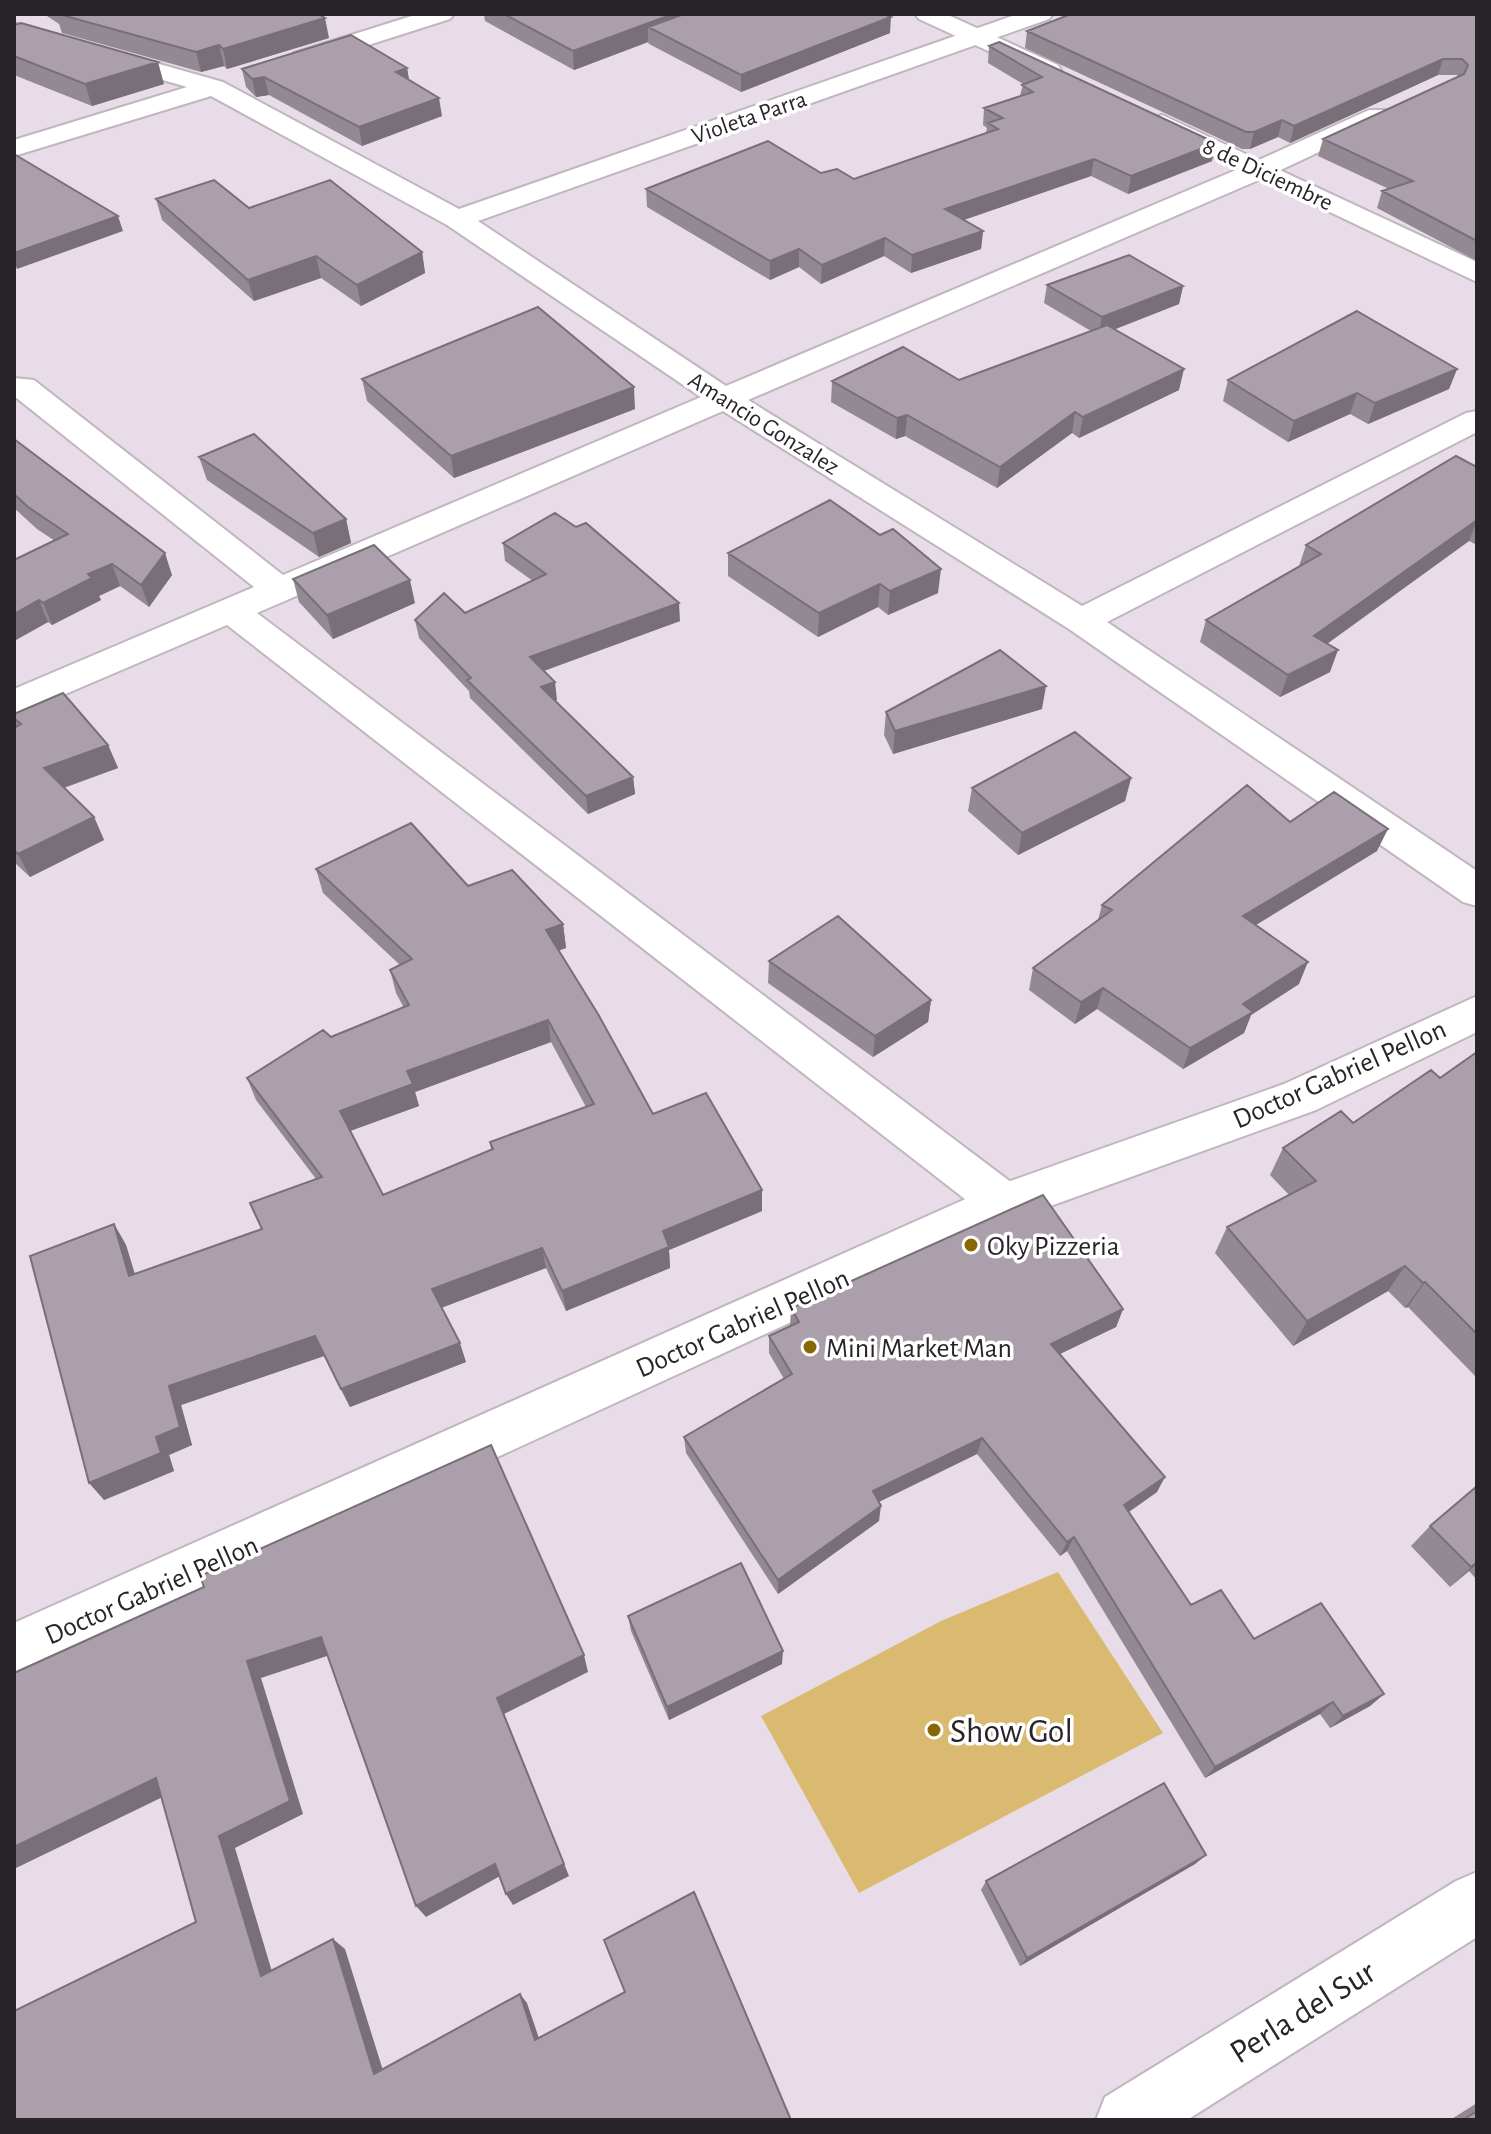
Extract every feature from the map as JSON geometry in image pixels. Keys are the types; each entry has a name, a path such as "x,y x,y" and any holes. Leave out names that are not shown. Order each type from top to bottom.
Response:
{"street":[{"path":"284,64 442,14"},
{"path":"927,14 1076,83"},
{"name":"Violeta Parra","path":"457,219 1041,14"},
{"name":"Amancio Gonzalez","path":"14,30 227,83 457,219 723,398 1081,621 1477,891"},
{"path":"14,148 227,83"},
{"path":"14,703 1259,170 1404,103"},
{"name":"8 de Diciembre","path":"1132,110 1477,273"},
{"path":"14,387 23,387 279,589"},
{"path":"1081,621 1477,420"},
{"path":"230,610 1004,1203"},
{"name":"Doctor Gabriel Pellon","path":"14,1651 1004,1203 1300,1097 1477,1013"},
{"name":"Perla del Sur","path":"1128,2120 1477,1902"}],"shaded area":[{"path":"1058,1572 1163,1733 859,1893 761,1716 941,1621"}],"building":[{"path":"58,14 318,14 325,18 223,49 219,45 196,52"},
{"path":"504,14 673,14 573,51"},
{"path":"684,14 884,14 891,17 741,75 648,27"},
{"path":"1071,14 1477,14 1477,241 1382,191 1413,181 1323,139 1464,74 1468,65 1462,59 1443,59 1294,126 1282,120 1254,132 1246,132 1027,31"},
{"path":"21,23 158,62 85,84 14,56 14,25"},
{"path":"351,35 407,68 396,72 439,98 359,127 264,77 252,79 242,69"},
{"path":"999,42 1216,143 1131,176 1094,159 945,209 983,231 912,255 885,238 822,265 799,249 770,261 646,189 768,141 821,173 837,169 854,179 998,129 988,123 1003,118 984,108 1033,92 1022,85 1042,77 989,46"},
{"path":"14,154 118,216 14,253"},
{"path":"214,180 249,208 330,180 422,252 357,285 316,256 248,280 156,199"},
{"path":"1129,255 1183,286 1102,317 1047,285"},
{"path":"538,307 634,387 451,456 362,379"},
{"path":"1357,311 1457,369 1375,403 1357,393 1294,421 1228,380"},
{"path":"1107,325 1184,369 1083,417 1075,412 1000,467 907,415 897,418 832,381 903,347 959,380"},
{"path":"254,434 346,519 313,533 199,457"},
{"path":"14,439 165,553 141,585 112,564 88,574 92,578 43,603 39,600 14,614 14,560 68,534 14,494"},
{"path":"1456,456 1477,467 1477,520 1314,636 1338,650 1288,675 1206,620 1321,554 1306,545"},
{"path":"830,500 880,535 893,529 941,569 890,591 880,584 819,613 728,553"},
{"path":"555,513 576,527 586,523 679,603 530,657 555,682 541,687 633,777 586,796 467,680 471,678 415,620 444,593 465,613 546,574 503,543"},
{"path":"374,545 410,580 327,615 293,579"},
{"path":"1000,650 1046,686 895,731 886,712"},
{"path":"63,693 108,745 44,768 94,817 18,854 14,850 14,728 21,724 14,714"},
{"path":"1075,732 1131,778 1022,833 972,788"},
{"path":"1247,785 1290,822 1334,792 1388,829 1243,916 1308,962 1243,1004 1253,1012 1190,1048 1103,988 1081,1002 1033,968 1112,910 1102,905"},
{"path":"411,823 468,886 512,870 563,924 546,930 598,1014 653,1114 706,1093 762,1190 663,1231 669,1247 562,1291 542,1248 432,1289 460,1343 341,1389 315,1336 169,1386 180,1427 156,1437 161,1453 89,1483 30,1256 114,1224 129,1276 262,1229 250,1203 322,1177 247,1078 323,1030 331,1037 409,1005 390,970 412,959 316,869","holes":["548,1020 594,1104 490,1142 493,1149 383,1195 340,1111 413,1084 407,1071"]},
{"path":"838,916 931,1000 875,1036 769,961"},
{"path":"1477,1052 1477,1334 1405,1266 1307,1321 1227,1227 1316,1181 1283,1148 1341,1111 1353,1123 1431,1070 1440,1078"},
{"path":"1043,1195 1123,1309 1051,1344 1165,1477 1124,1505 1191,1605 1221,1590 1254,1639 1321,1603 1384,1694 1343,1716 1333,1702 1215,1767 1074,1537 1067,1542 982,1438 873,1491 881,1506 778,1580 684,1437 792,1374 769,1336 799,1322 791,1308"},
{"path":"491,1445 584,1655 497,1698 564,1864 506,1894 495,1864 416,1906 321,1637 247,1661 290,1801 219,1836 261,1976 333,1939 374,2074 520,1994 535,2040 625,1992 604,1940 694,1892 791,2120 14,2120 14,2011 196,1922 156,1778 14,1847 14,1673 204,1587 200,1576"},
{"path":"1476,1487 1477,1562 1471,1567 1430,1526"},
{"path":"741,1563 783,1651 667,1707 628,1616"},
{"path":"1164,1783 1206,1855 1027,1958 986,1881"},
{"path":"1477,2111 1477,2120 1463,2120"}],"place":[{"name":"Oky Pizzeria","path":"971,1245"},
{"name":"Mini Market Man","path":"810,1347"},
{"name":"Show Gol","path":"934,1730"}]}
